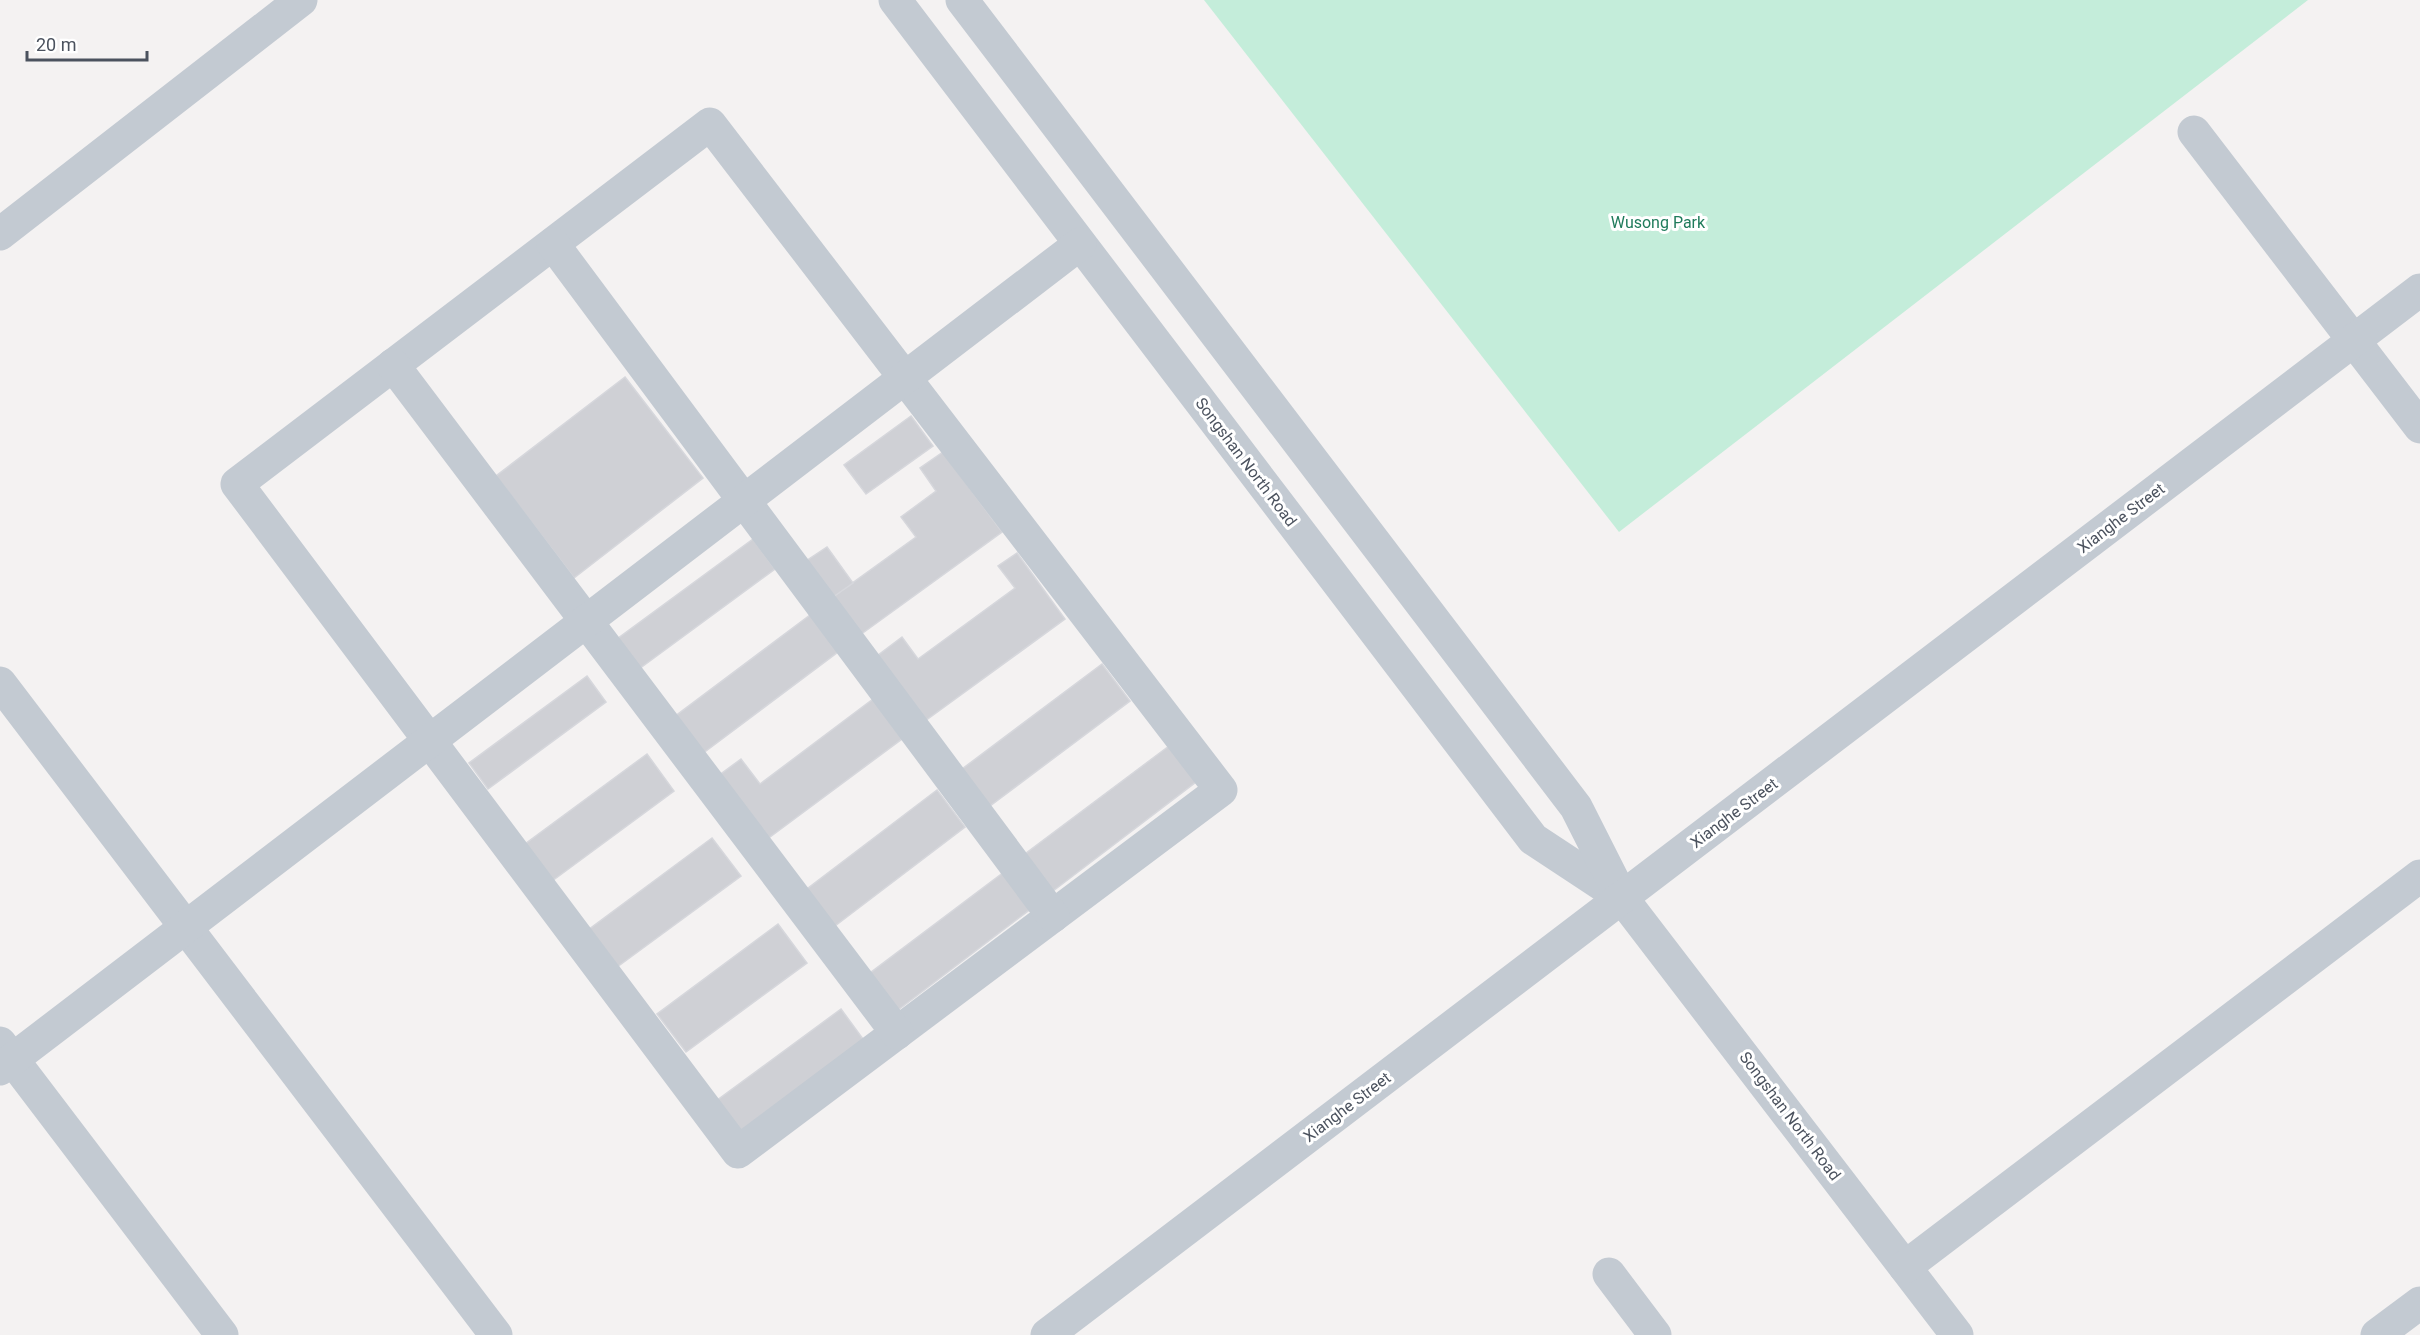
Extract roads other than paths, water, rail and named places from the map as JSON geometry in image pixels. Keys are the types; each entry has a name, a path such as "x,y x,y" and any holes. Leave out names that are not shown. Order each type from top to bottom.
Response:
{"street":[{"path":"0,234 301,0"},
{"name":"Songshan North Road","path":"895,0 1533,839 1622,898"},
{"name":"Songshan North Road","path":"962,0 1576,807 1622,898 1957,1335"},
{"path":"710,124 1221,790 738,1152 237,484 553,244 710,124"},
{"path":"2194,132 2420,428"},
{"path":"553,244 1053,916"},
{"path":"222,1335 4,1058 186,927 1080,244"},
{"name":"Xianghe Street","path":"1047,1335 2420,290"},
{"path":"393,365 897,1033"},
{"path":"0,683 496,1335"},
{"path":"1905,1267 2420,876"},
{"path":"1609,1274 1655,1335"},
{"path":"2377,1335 2420,1303"}],"park label":[{"name":"Wusong Park","path":"1658,222"}]}
